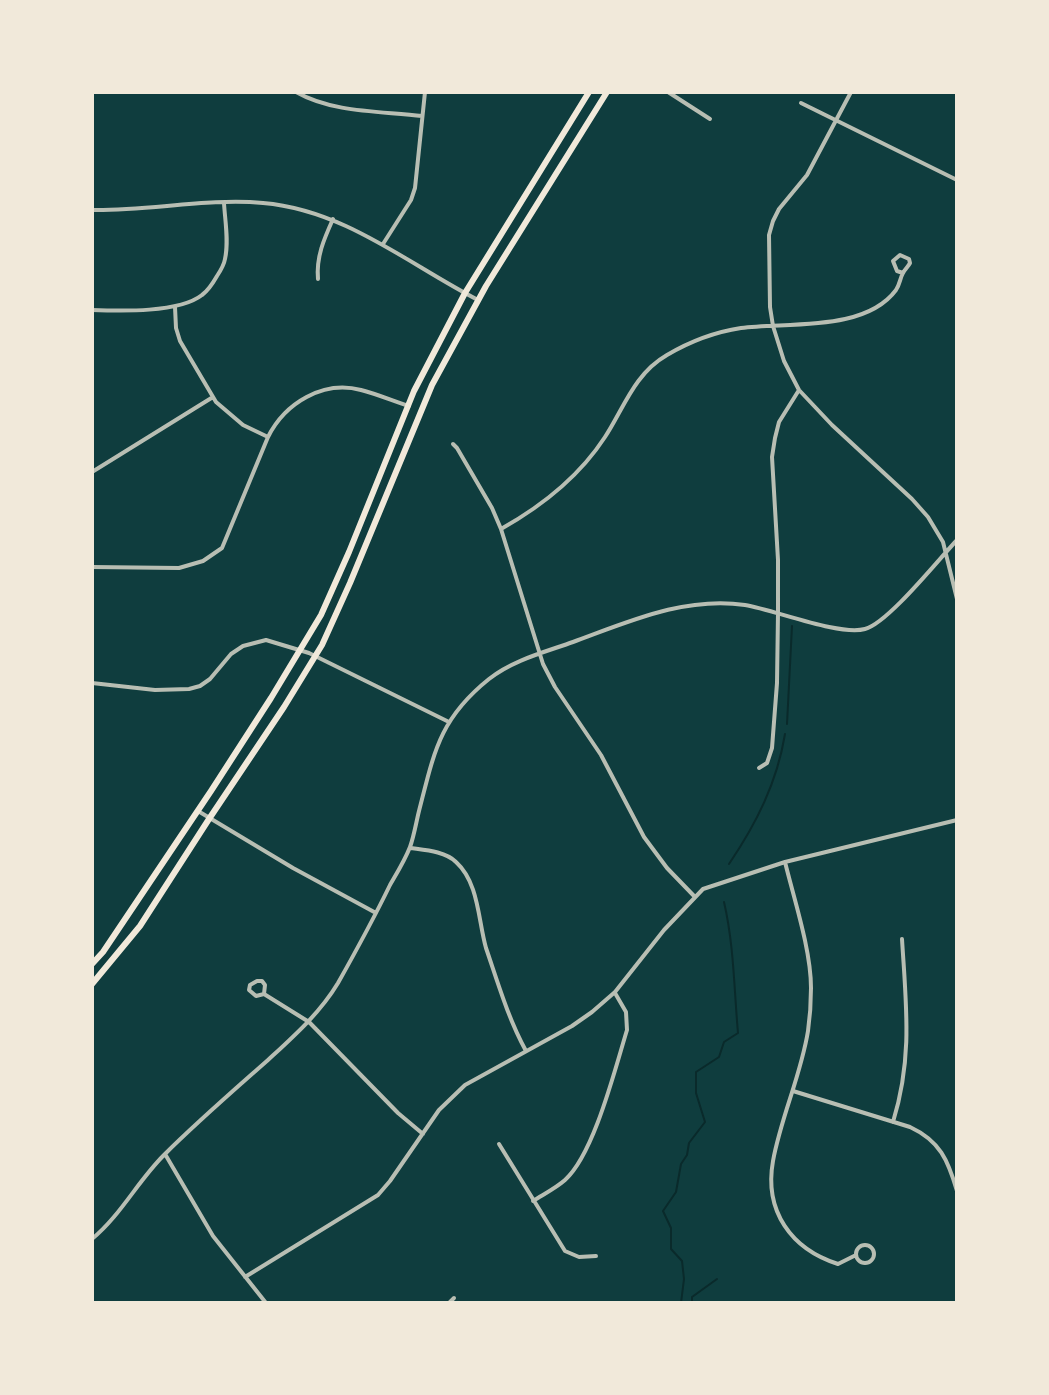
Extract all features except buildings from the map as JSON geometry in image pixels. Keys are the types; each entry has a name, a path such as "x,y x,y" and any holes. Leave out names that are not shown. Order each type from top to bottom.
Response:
{"main road":[{"path":"92,964 197,811 321,615 414,391 465,293 589,92"},
{"path":"92,984 140,926 322,645 432,385 478,300 607,92"}],"street":[{"path":"296,92 336,106 422,116"},
{"path":"383,244 411,200 415,188 425,92"},
{"path":"668,92 710,119"},
{"path":"851,92 807,175 773,221 769,235 773,326 784,361 799,390 928,517 943,542 957,599"},
{"path":"801,103 957,180"},
{"path":"92,210 224,203 264,203 298,208 333,219 383,244 478,300"},
{"path":"92,310 175,307 202,295 223,267 227,245 224,203"},
{"path":"318,279 319,255 333,219"},
{"path":"501,529 531,512 572,479 606,437 636,382 665,356 718,333 839,321 866,314 896,291 910,263 909,259 900,255 893,261 897,271 903,273"},
{"path":"175,307 180,341 216,402 236,421 268,437"},
{"path":"92,567 179,568 203,561 222,548 274,425 296,403 326,389 359,389 409,406"},
{"path":"759,768 767,763 772,748 777,683 778,555 772,457 779,422 799,390"},
{"path":"92,472 213,397"},
{"path":"453,444 478,482 501,529 540,654 555,687 601,755 644,837 667,868 695,897"},
{"path":"92,1239 120,1211 146,1173 309,1022 336,986 410,848 441,736 460,707 490,678 540,654 662,610 685,606 735,604 837,628 867,629 890,612 957,540"},
{"path":"92,683 155,690 189,689 210,679 231,654 243,646 266,640 315,656 449,722"},
{"path":"197,811 376,913"},
{"path":"245,1277 378,1195 439,1110 465,1085 592,1012 615,992 664,930 703,889 785,862 957,820"},
{"path":"410,848 449,857 465,871 504,1004 526,1051"},
{"path":"785,862 804,942 811,988 808,1031 773,1161 773,1191 778,1213 791,1237 811,1253 838,1264 856,1255"},
{"path":"893,1122 902,1094 907,1049 902,939"},
{"path":"533,1201 565,1181 590,1142 627,1030 626,1012 615,992"},
{"path":"264,994 309,1022 398,1113 423,1134"},
{"path":"792,1091 910,1127 933,1141 944,1156 957,1191"},
{"path":"499,1144 565,1251 579,1257 596,1256"},
{"path":"165,1154 213,1236 266,1303"},
{"path":"863,1245 870,1246 874,1252 872,1259 866,1263 859,1261 856,1255 857,1248 863,1245"},
{"path":"449,1303 454,1298"}],"waterway":[{"path":"787,724 792,626"},
{"path":"729,864 764,802 777,769 785,734"},
{"path":"681,1303 684,1279 682,1261 671,1249 671,1228 663,1211 676,1192 689,1143 705,1122 696,1093 696,1072 719,1057 724,1042 738,1033 732,951 724,902"},
{"path":"692,1303 692,1297 717,1279"}]}
